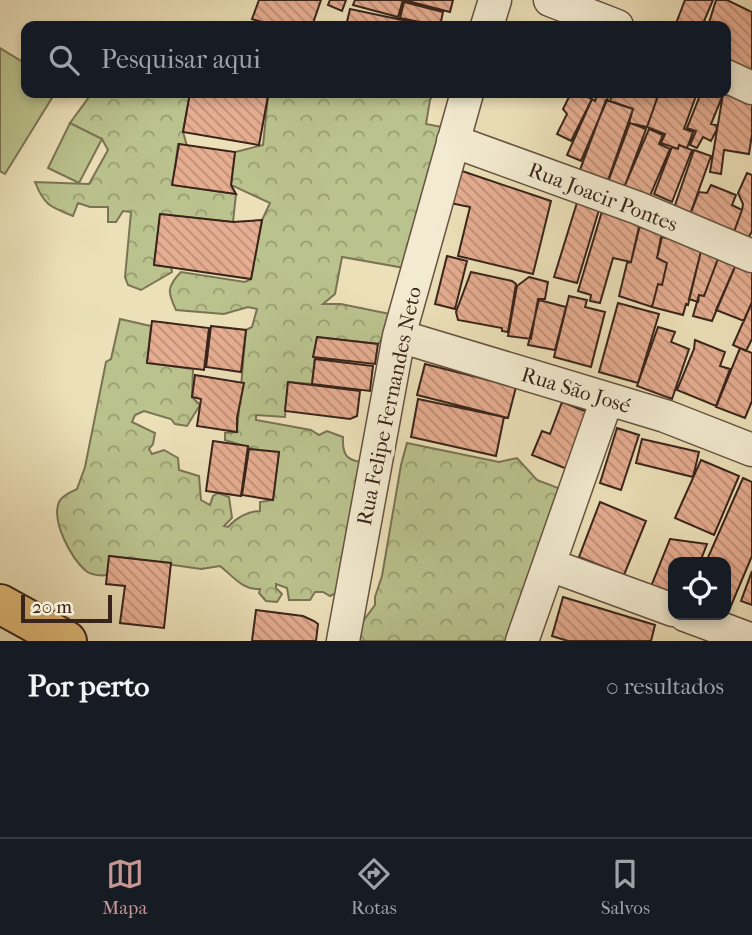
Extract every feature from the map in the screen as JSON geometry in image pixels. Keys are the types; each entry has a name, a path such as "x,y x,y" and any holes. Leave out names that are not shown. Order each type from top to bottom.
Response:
{"main road":[{"path":"0,604 67,641"}],"street":[{"path":"489,21 495,0"},
{"path":"550,0 604,21"},
{"path":"731,78 752,88"},
{"name":"Rua Felipe Fernandes Neto","path":"343,641 398,336 466,98"},
{"name":"Rua Joacir Pontes","path":"453,141 638,208 752,256"},
{"name":"Rua São José","path":"398,336 665,416 752,450"},
{"path":"522,641 607,399"},
{"path":"550,565 668,608"},
{"path":"698,620 752,640"}],"green space":[{"path":"0,48 21,61 21,98 52,98 5,174 0,171"},
{"path":"88,98 189,98 183,132 187,146 178,144 173,185 236,194 233,222 160,214 154,265 171,267 172,272 141,290 128,285 125,277 131,212 123,211 116,222 108,222 108,207 90,207 78,203 73,216 49,204 35,182 89,184 108,150 102,139 93,138 70,123"},
{"path":"268,98 431,98 426,124 442,127 416,270 342,257 335,294 323,304 341,304 390,314 385,336 378,344 317,337 312,384 288,382 285,417 256,415 256,420 311,430 319,435 327,431 343,437 348,457 367,463 338,592 330,596 315,592 310,600 289,600 287,588 276,584 282,594 277,602 266,601 259,593 260,589 243,585 220,566 201,569 110,556 107,575 86,571 64,539 57,510 64,496 77,489 85,467 106,362 111,359 120,319 151,326 147,363 193,369 192,397 200,405 187,426 144,411 135,415 132,422 155,433 149,449 152,454 164,450 178,458 179,470 199,476 201,500 210,505 213,496 218,493 229,497 232,518 224,526 228,527 238,518 260,511 260,502 273,500 279,453 257,450 225,440 225,433 237,432 246,330 252,327 257,309 248,307 224,314 176,310 170,294 173,282 181,272 245,282 251,279 262,220 270,203 231,185 235,152 263,145"},
{"path":"70,123 102,139 79,183 48,168"},
{"path":"407,443 499,462 517,458 537,480 566,491 520,641 354,641 361,624 375,605"}],"building":[{"path":"259,0 321,0 314,21 252,19"},
{"path":"330,0 346,0 342,11 328,5"},
{"path":"355,0 403,0 398,17 353,5"},
{"path":"404,0 453,0 450,12"},
{"path":"685,0 713,0 704,21 677,21"},
{"path":"716,0 727,0 752,12 752,76 731,66 731,21 710,21"},
{"path":"404,2 443,12 441,21 400,18"},
{"path":"350,9 407,21 347,21"},
{"path":"731,95 752,98 749,154 724,150 721,174 710,172 722,98 731,98"},
{"path":"189,98 268,98 259,145 183,132"},
{"path":"568,98 592,99 571,141 557,134 567,114 563,109"},
{"path":"596,98 608,98 581,161 567,155 592,99 595,101"},
{"path":"611,98 657,98 647,127 629,123 633,109 610,101"},
{"path":"657,98 695,98 684,129 693,132 687,148 679,145 678,149 661,143 665,134 647,127"},
{"path":"699,98 722,98 711,124 716,125 717,129 711,141 703,137 697,148 690,145 696,131 687,128"},
{"path":"606,100 633,109 608,180 580,170"},
{"path":"630,123 646,129 621,196 605,190"},
{"path":"649,129 663,135 659,144 670,149 647,203 622,192"},
{"path":"179,144 235,152 231,185 236,194 172,185"},
{"path":"679,145 692,150 672,202 654,194 672,147 678,149"},
{"path":"694,150 711,156 688,220 672,214"},
{"path":"459,170 551,201 533,274 458,256 470,207 450,203"},
{"path":"747,173 752,175 752,231 748,239 734,232 743,204 738,193"},
{"path":"711,185 736,195 732,205 742,210 732,237 688,220 699,192 707,193"},
{"path":"580,193 602,200 577,283 554,277"},
{"path":"603,208 641,221 631,262 613,258 600,303 590,301 591,295 578,291"},
{"path":"160,214 233,222 262,220 251,279 154,265"},
{"path":"639,227 662,232 657,258 667,263 662,285 658,284 652,307 619,296"},
{"path":"662,237 702,247 688,305 686,304 683,315 652,307 658,284 662,285 667,263 657,258"},
{"path":"701,251 719,256 704,296 699,295 698,302 689,299"},
{"path":"447,256 467,261 455,309 435,304"},
{"path":"719,256 737,262 712,321 693,316 699,295 704,296"},
{"path":"737,262 752,268 752,302 744,321 716,310"},
{"path":"471,272 516,284 508,332 502,331 502,328 458,320 456,312"},
{"path":"529,277 548,282 545,299 538,299 531,339 508,336 517,286"},
{"path":"569,296 587,300 585,307 605,312 591,367 554,357"},
{"path":"539,300 566,307 555,350 528,345"},
{"path":"752,302 752,339 746,351 733,345"},
{"path":"618,303 659,314 638,383 599,372"},
{"path":"152,321 209,328 204,370 147,363"},
{"path":"211,326 246,330 241,372 206,367"},
{"path":"658,327 675,332 671,342 689,349 672,399 637,386"},
{"path":"317,337 378,344 375,364 313,357"},
{"path":"695,340 725,352 720,366 730,369 716,406 677,390 694,349"},
{"path":"740,348 752,353 752,401 745,418 716,407"},
{"path":"315,359 373,366 370,391 312,384"},
{"path":"425,364 516,387 508,418 417,395"},
{"path":"195,375 244,383 237,432 197,426 201,399 192,397"},
{"path":"288,382 360,391 357,416 350,419 285,411"},
{"path":"418,399 504,417 496,456 411,437"},
{"path":"562,402 595,415 572,471 532,455 542,431 550,434"},
{"path":"617,428 639,435 621,490 600,483"},
{"path":"642,439 699,452 693,477 636,463"},
{"path":"213,441 248,446 241,496 206,491"},
{"path":"249,449 279,452 273,500 242,495"},
{"path":"701,460 739,476 714,535 675,518"},
{"path":"743,478 752,482 752,556 731,606 731,557 708,557"},
{"path":"600,502 646,521 624,575 579,557"},
{"path":"670,539 707,544 702,557 668,557 668,596 650,589"},
{"path":"109,556 171,563 164,628 120,623 125,586 106,584"},
{"path":"752,571 752,605 741,601"},
{"path":"563,597 655,625 651,641 568,641 552,636"},
{"path":"256,610 303,616 314,621 318,624 316,641 252,641"}]}
